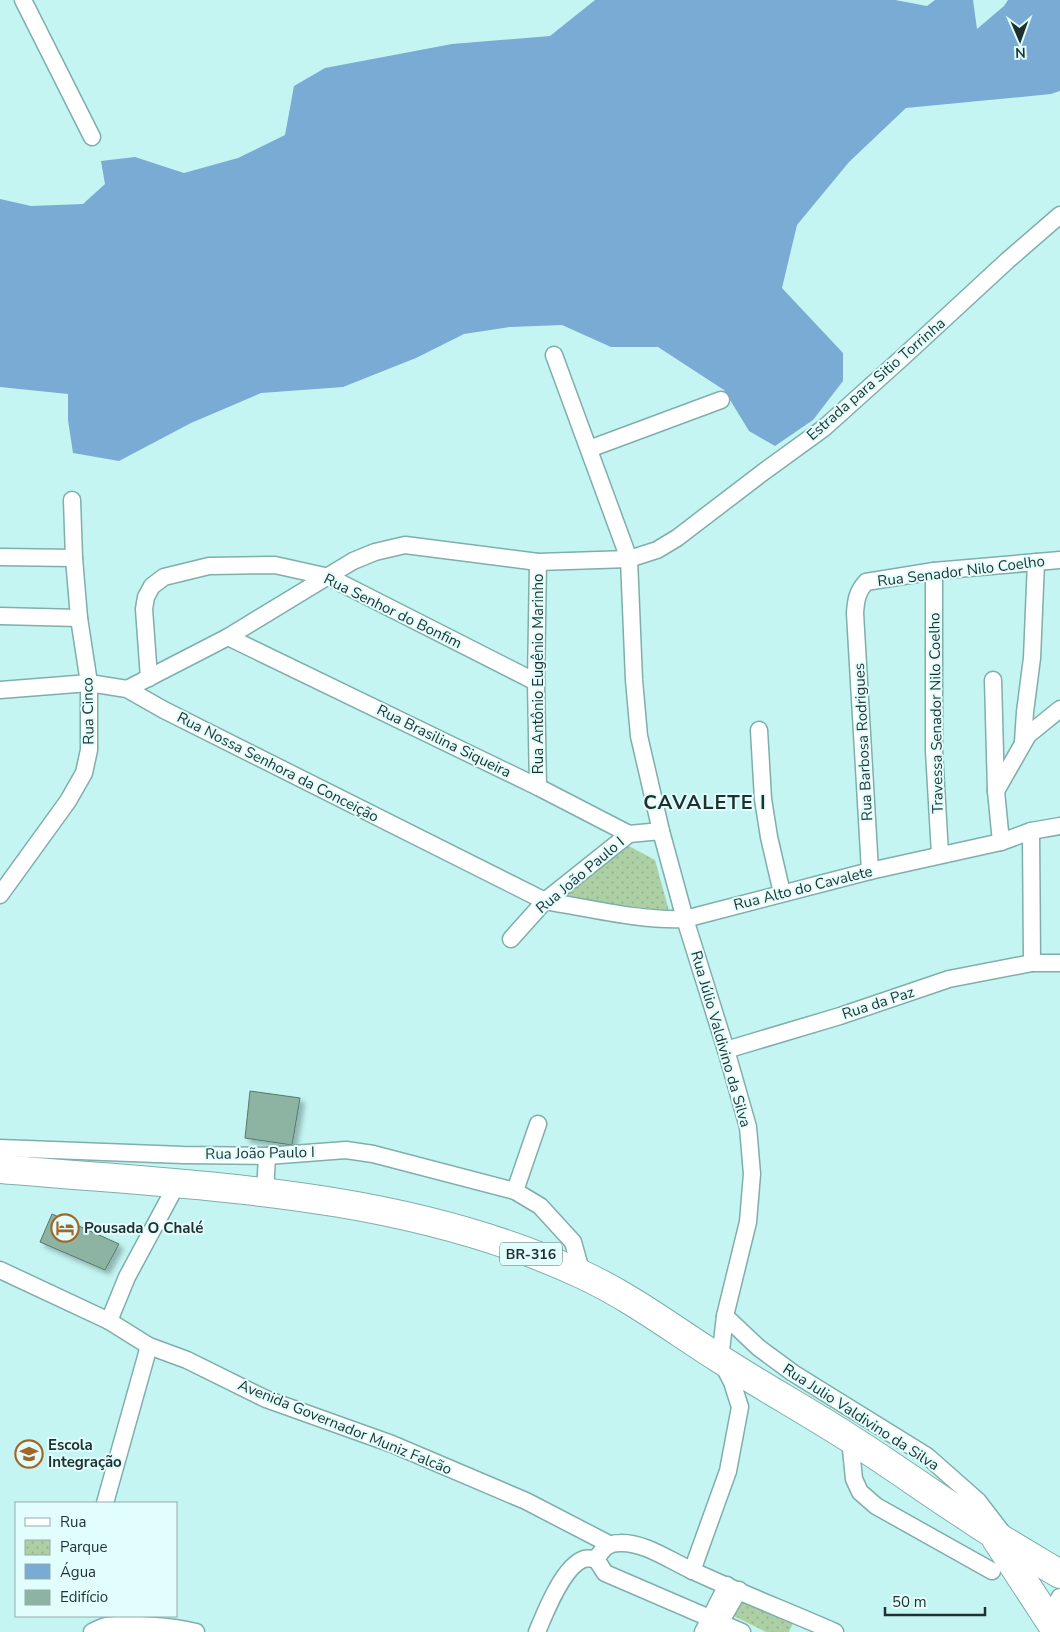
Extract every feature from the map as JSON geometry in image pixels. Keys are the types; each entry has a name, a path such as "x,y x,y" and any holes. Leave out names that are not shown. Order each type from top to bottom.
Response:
{"highway":[{"name":"BR-316","path":"0,1169 311,1197 371,1208 454,1228 497,1241 582,1274 628,1298 720,1359 850,1439 1002,1539 1060,1574"},
{"path":"1002,1539 1054,1628"}],"street":[{"path":"23,0 92,137"},
{"name":"Estrada para Sitio Torrinha","path":"127,689 228,637 353,562 375,552 405,545 538,562 629,559 657,550 677,538 824,428 1060,215"},
{"name":"Rua Júlio Valdivino da Silva","path":"554,355 629,559 634,680 639,736 661,832 685,919 748,1127 752,1174 748,1222 725,1316 720,1359"},
{"path":"589,450 721,400"},
{"name":"Rua Cinco","path":"0,895 68,801 84,773 89,750 89,683 79,618 72,500"},
{"path":"0,557 74,558"},
{"name":"Rua Senador Nilo Coelho","path":"855,613 860,589 866,582 934,571 1060,560"},
{"name":"Rua Antônio Eugênio Marinho","path":"538,562 536,682 538,786"},
{"path":"1023,742 1032,658 1036,562"},
{"name":"Rua Senhor do Bonfim","path":"150,678 144,609 146,597 152,586 164,577 208,566 275,565 329,577 536,682"},
{"name":"Travessa Senador Nilo Coelho","path":"934,571 934,751 940,854"},
{"name":"Rua Barbosa Rodrigues","path":"855,613 870,871"},
{"path":"0,616 79,618"},
{"name":"Rua Brasilina Siqueira","path":"228,637 538,786 629,834"},
{"path":"993,680 996,791 1001,842"},
{"name":"Rua Nossa Senhora da Conceição","path":"0,690 89,683 127,689 173,715 545,901"},
{"path":"996,791 1023,742 1035,728 1060,710"},
{"path":"759,730 763,800 782,894"},
{"name":"Rua Alto do Cavalete","path":"545,901 612,912 685,919 870,871 1001,842 1032,831 1060,826"},
{"path":"1032,831 1032,963"},
{"path":"629,834 661,832"},
{"name":"Rua João Paulo I","path":"511,939 545,901 629,834"},
{"name":"Rua da Paz","path":"726,1050 840,1016 948,979 1032,963 1060,963"},
{"path":"515,1191 538,1124"},
{"name":"Rua João Paulo I","path":"0,1148 183,1155 267,1156 346,1150 373,1154 515,1191 540,1206 573,1242 582,1274"},
{"path":"265,1193 267,1156"},
{"path":"109,1321 127,1277 177,1184"},
{"name":"Avenida Governador Muniz Falcão","path":"0,1270 109,1321 149,1346 187,1360 266,1399 392,1444 526,1501 603,1551 605,1572 712,1626 742,1632"},
{"name":"Rua Julio Valdivino da Silva","path":"725,1316 759,1348 793,1374 927,1456 978,1501 1002,1539"},
{"path":"105,1502 149,1346"},
{"path":"692,1571 728,1471 740,1407 732,1382 720,1359"},
{"path":"850,1439 854,1479 860,1492 876,1506 992,1571"},
{"path":"537,1632 552,1596 576,1564 603,1551 630,1544 643,1547 692,1571 733,1588 803,1626 835,1632"},
{"path":"712,1626 733,1588"},
{"path":"1054,1628 1052,1611 1060,1597"},
{"path":"100,1626 159,1626 183,1628 196,1632"}],"green space":[{"path":"625,844 655,860 669,911 556,897"},
{"path":"742,1601 793,1623 789,1632 766,1632 734,1616"}],"water":[{"path":"595,0 895,0 927,6 935,0 973,0 977,29 1004,6 1008,0 1060,0 1060,91 1051,94 906,108 849,162 797,225 782,288 843,353 843,381 813,420 775,446 749,431 724,390 658,347 611,347 562,325 510,327 464,334 416,358 343,387 261,393 191,423 119,461 73,453 68,420 68,394 0,387 0,199 31,206 83,204 105,184 101,161 135,157 184,173 238,158 285,135 294,86 325,68 452,44 550,36"}],"building":[{"path":"250,1091 300,1098 292,1145 245,1138"},
{"name":"Pousada O Chalé","path":"52,1214 119,1244 105,1270 40,1242"}],"place":[{"name":"Pousada O Chalé","path":"65,1228"},
{"name":"Escola Integração","path":"29,1454"}],"district":[{"name":"CAVALETE I","path":"705,802"}]}
